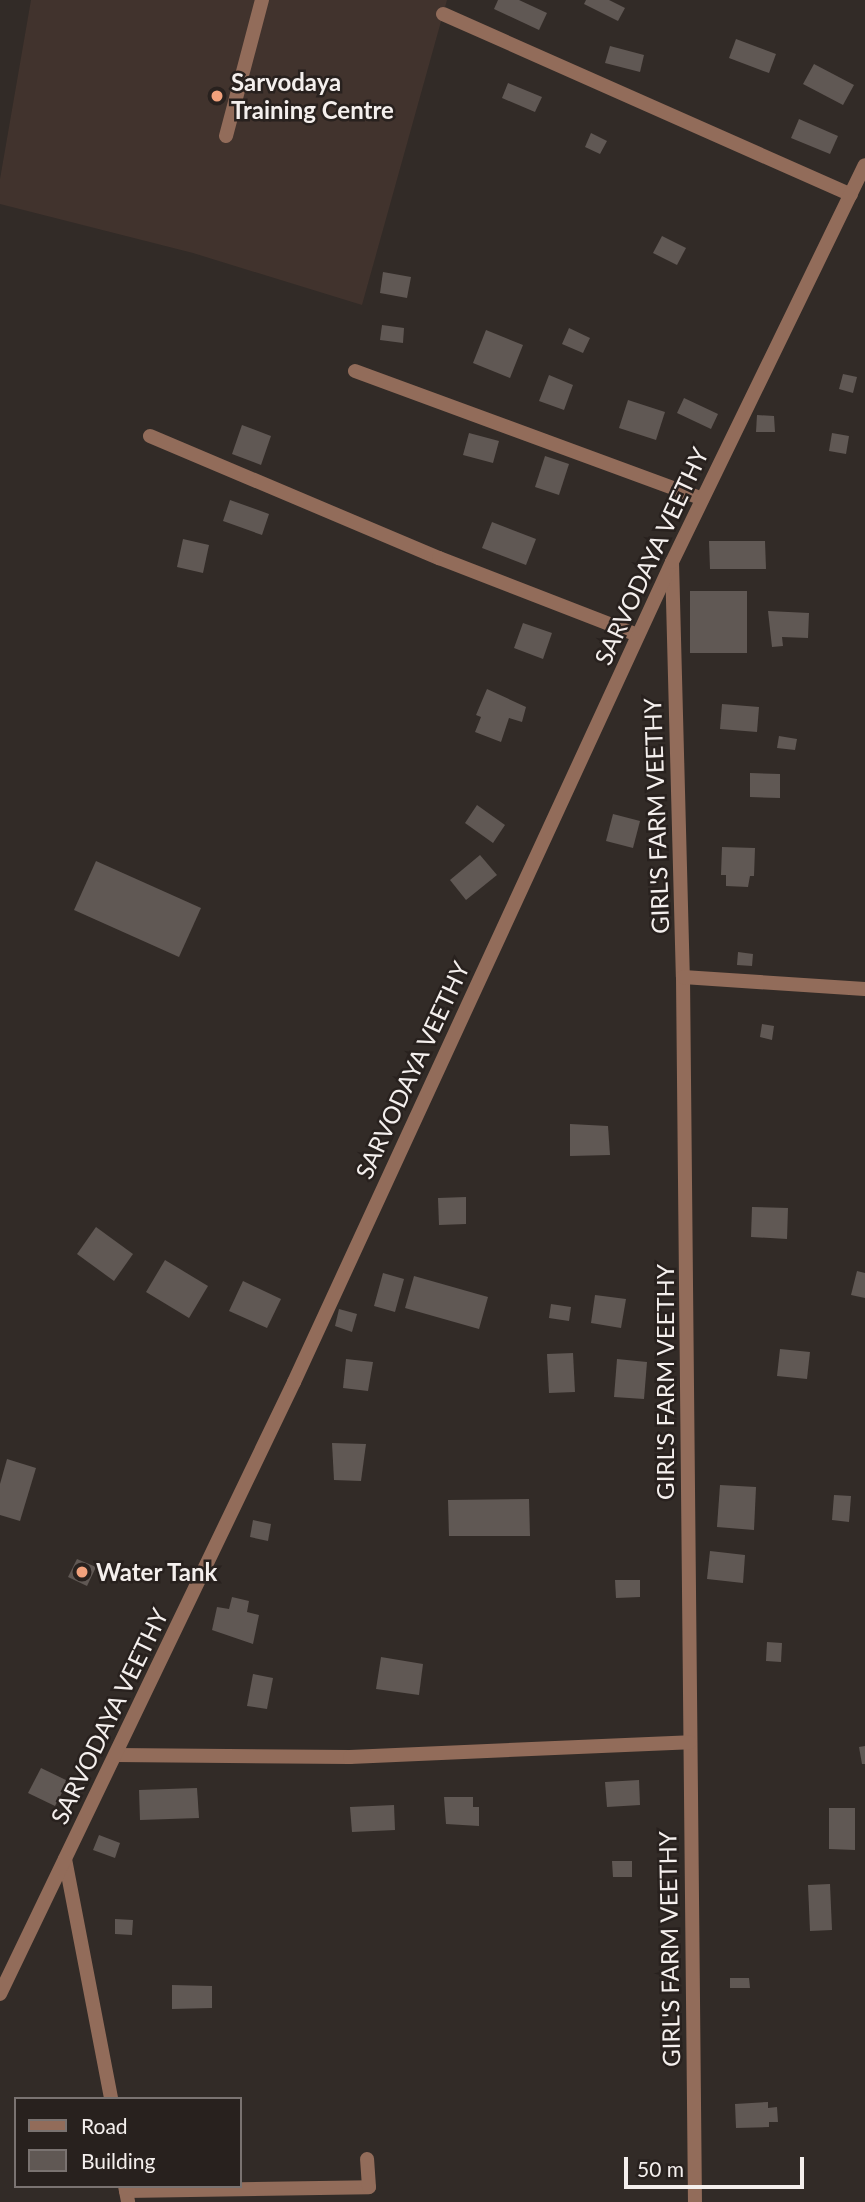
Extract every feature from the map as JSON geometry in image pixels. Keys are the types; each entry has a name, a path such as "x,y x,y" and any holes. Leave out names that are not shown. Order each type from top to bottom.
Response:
{"street":[{"path":"226,136 262,0"},
{"path":"443,14 851,195"},
{"name":"SARVODAYA VEETHY","path":"0,1994 116,1755 672,562 865,165"},
{"path":"355,371 702,499"},
{"path":"150,436 439,558 638,635"},
{"name":"GIRL'S FARM VEETHY","path":"672,562 683,977 695,2202"},
{"path":"683,977 865,989"},
{"path":"116,1755 350,1757 690,1742"},
{"path":"65,1859 111,2097"},
{"path":"127,2193 369,2187 367,2159"}],"shaded area":[{"name":"Sarvodaya Training Centre","path":"31,0 447,0 362,305 193,253 0,204 0,179"}],"building":[{"path":"498,0 519,0 547,13 539,30 494,9"},
{"path":"586,0 609,0 625,8 618,21 584,4"},
{"path":"736,39 776,54 769,73 729,58"},
{"path":"610,46 644,55 640,72 605,63"},
{"path":"814,64 854,85 843,105 803,84"},
{"path":"508,83 542,97 535,112 502,98"},
{"path":"799,119 838,136 830,154 791,138"},
{"path":"591,133 607,141 600,154 585,147"},
{"path":"662,236 686,248 677,265 653,253"},
{"path":"383,272 411,277 407,298 380,293"},
{"path":"382,325 404,328 403,343 380,340"},
{"path":"569,328 590,338 583,353 562,344"},
{"path":"486,330 523,345 510,378 473,363"},
{"path":"843,374 857,377 853,393 839,389"},
{"path":"549,375 573,385 564,410 539,401"},
{"path":"684,398 718,414 711,429 677,413"},
{"path":"628,400 665,412 656,440 619,428"},
{"path":"757,415 774,416 775,432 756,432"},
{"path":"242,425 271,436 261,465 232,454"},
{"path":"469,433 499,441 493,463 463,455"},
{"path":"832,433 849,436 846,454 829,451"},
{"path":"545,456 569,464 559,495 535,487"},
{"path":"230,500 269,514 262,535 223,521"},
{"path":"492,522 536,539 526,565 482,548"},
{"path":"183,539 209,545 203,573 177,567"},
{"path":"709,541 765,541 766,569 710,569"},
{"path":"690,591 747,591 747,653 690,653"},
{"path":"768,611 809,613 808,638 782,637 783,646 772,647"},
{"path":"523,623 552,633 543,659 514,648"},
{"path":"487,689 526,707 522,722 509,718 501,742 475,732 481,717 476,715"},
{"path":"722,704 759,707 757,732 720,729"},
{"path":"779,736 797,739 795,750 777,748"},
{"path":"750,773 780,774 780,798 750,797"},
{"path":"477,805 505,825 493,843 465,823"},
{"path":"613,814 640,821 633,848 606,841"},
{"path":"722,847 755,848 754,876 750,876 748,887 726,886 726,875 721,875"},
{"path":"480,855 497,875 466,900 450,880"},
{"path":"96,861 201,908 179,957 74,910"},
{"path":"738,952 753,954 752,966 737,965"},
{"path":"762,1024 774,1026 772,1040 760,1037"},
{"path":"570,1124 608,1126 610,1155 570,1156"},
{"path":"466,1197 466,1224 439,1225 438,1198"},
{"path":"752,1207 788,1208 787,1239 751,1237"},
{"path":"96,1227 133,1254 114,1281 77,1254"},
{"path":"165,1260 208,1286 189,1318 146,1292"},
{"path":"857,1271 865,1273 865,1298 851,1295"},
{"path":"383,1273 404,1279 395,1312 374,1306"},
{"path":"414,1276 488,1297 479,1329 405,1308"},
{"path":"243,1281 281,1299 267,1328 229,1311"},
{"path":"595,1295 626,1299 621,1328 591,1323"},
{"path":"551,1304 571,1307 569,1321 549,1318"},
{"path":"339,1309 357,1314 352,1332 335,1326"},
{"path":"780,1349 810,1352 807,1379 777,1376"},
{"path":"573,1353 575,1392 549,1393 547,1354"},
{"path":"346,1359 373,1362 368,1391 343,1388"},
{"path":"617,1359 647,1362 644,1399 614,1397"},
{"path":"332,1443 366,1444 361,1481 334,1480"},
{"path":"7,1459 36,1468 20,1521 0,1515 0,1484"},
{"path":"720,1485 756,1487 754,1530 717,1527"},
{"path":"834,1495 851,1496 849,1522 832,1520"},
{"path":"529,1499 530,1536 449,1536 448,1500"},
{"path":"253,1520 271,1524 268,1541 250,1537"},
{"path":"710,1551 745,1555 743,1583 707,1579"},
{"name":"Water Tank","path":"77,1559 96,1567 87,1586 68,1577"},
{"path":"615,1580 640,1580 640,1597 616,1598"},
{"path":"232,1597 249,1601 247,1612 259,1615 253,1644 212,1630 217,1607 229,1609"},
{"path":"767,1642 782,1643 781,1662 766,1661"},
{"path":"381,1657 423,1664 419,1695 376,1689"},
{"path":"253,1674 273,1678 267,1709 247,1706"},
{"path":"865,1746 865,1764 862,1764 859,1747"},
{"path":"41,1768 68,1781 55,1806 28,1793"},
{"path":"639,1780 640,1805 607,1807 605,1782"},
{"path":"197,1788 199,1818 140,1820 139,1790"},
{"path":"444,1797 473,1797 473,1807 479,1807 479,1826 446,1824"},
{"path":"394,1805 395,1830 352,1832 350,1807"},
{"path":"829,1808 855,1808 855,1850 829,1849"},
{"path":"99,1835 120,1843 115,1858 93,1850"},
{"path":"612,1861 632,1861 632,1877 613,1877"},
{"path":"830,1884 832,1930 810,1931 808,1885"},
{"path":"115,1919 133,1920 132,1935 115,1934"},
{"path":"730,1978 749,1978 750,1988 730,1988"},
{"path":"172,1985 212,1986 212,2008 172,2009"},
{"path":"768,2102 768,2108 777,2107 778,2122 769,2122 769,2127 736,2128 735,2104"}],"place":[{"name":"Sarvodaya Training Centre","path":"217,96"},
{"name":"Water Tank","path":"82,1572"}]}
